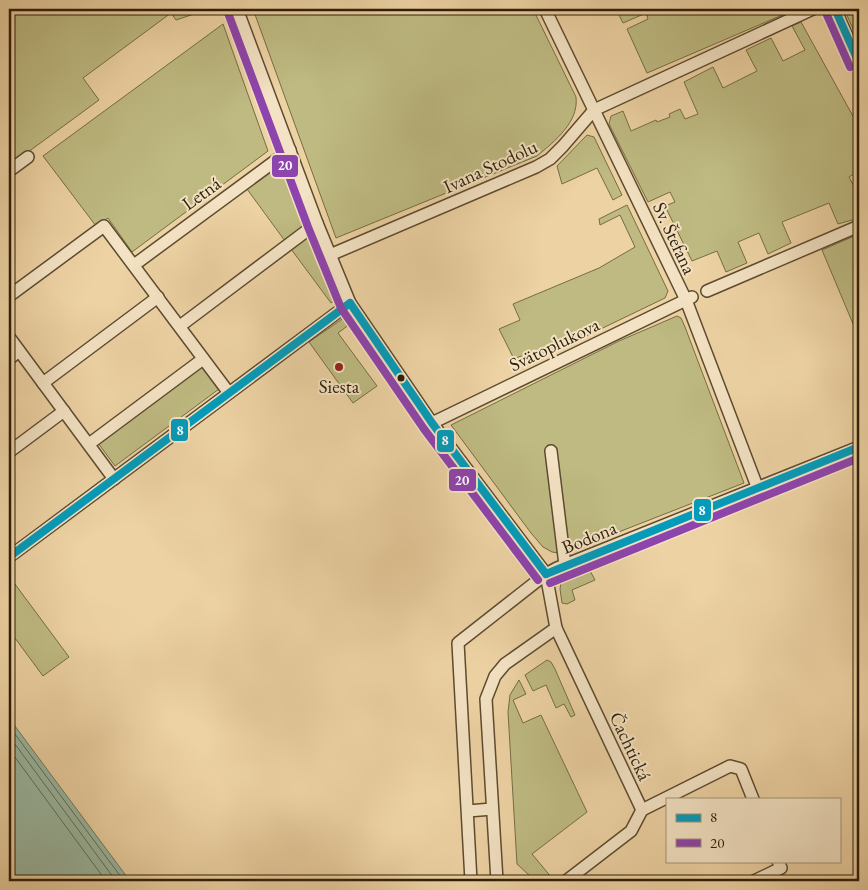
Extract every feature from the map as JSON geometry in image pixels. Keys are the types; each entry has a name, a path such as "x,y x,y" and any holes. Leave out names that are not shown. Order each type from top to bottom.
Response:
{"street":[{"path":"237,9 317,223 350,303 432,423 546,574"},
{"name":"Sv. Štefana","path":"545,9 689,299 758,489"},
{"name":"Ivana Stodolu","path":"330,256 536,167 550,159 594,110 800,11 812,9"},
{"path":"835,9 859,63"},
{"name":"Letná","path":"134,265 290,150"},
{"path":"9,171 28,157"},
{"path":"180,326 317,223"},
{"path":"9,296 104,226 229,393"},
{"path":"707,291 859,226"},
{"path":"43,383 158,297"},
{"name":"Svätoplukova","path":"432,423 689,299"},
{"path":"9,557 350,303"},
{"path":"9,337 114,478"},
{"path":"9,359 19,351"},
{"path":"89,444 203,359"},
{"path":"9,452 64,411"},
{"name":"Bodona","path":"471,881 458,643 546,574 859,447"},
{"path":"551,451 565,565"},
{"name":"Čachtická","path":"546,574 556,628 642,810 631,831 566,881"},
{"path":"497,881 486,699 495,676 505,664 556,628"},
{"path":"642,810 730,766 741,769 753,798"},
{"path":"468,811 492,809"},
{"path":"754,881 780,865"}],"shaded area":[{"path":"9,9 209,9 176,20 171,13 83,78 99,100 9,166"},
{"path":"253,9 533,9 576,97 574,115 564,130 537,156 336,238"},
{"path":"616,9 794,10 647,73 627,29 648,19 646,13 623,23"},
{"path":"844,9 859,9 859,42"},
{"path":"801,22 859,127 859,171 849,177 859,196 859,218 838,224 829,203 782,222 791,243 768,254 759,233 738,242 747,263 726,272 717,251 692,261 665,206 675,202 670,192 648,202 609,124 611,116 623,111 631,131 656,120 657,122 670,117 669,114 680,109 685,119 698,114 684,82 713,67 723,88 757,71 746,50 771,38 783,61 805,50 792,26"},
{"path":"223,24 268,151 132,252 108,218 96,226 43,156"},
{"path":"587,135 594,137 622,195 613,200 597,168 562,184 557,166"},
{"path":"285,161 306,218 302,228 285,241 247,189"},
{"path":"627,205 668,291 665,298 526,365 521,356 514,359 499,329 520,320 513,304 599,268 635,247 620,215 600,225 599,219"},
{"path":"859,234 859,338 822,250"},
{"path":"306,237 314,241 339,297 331,303 291,249"},
{"path":"348,315 354,321 338,333 377,386 353,403 309,342"},
{"path":"677,316 681,318 685,327 744,483 588,544 559,553 552,552 543,547 531,533 451,425 619,341"},
{"path":"202,365 219,389 115,466 98,443"},
{"path":"587,565 595,580 572,590 575,600 567,604 562,603 560,589 562,575"},
{"path":"9,576 69,657 43,676 9,630"},
{"path":"547,660 551,662 555,669 575,715 571,717 564,704 556,708 546,685 533,691 525,675"},
{"path":"519,680 526,694 513,700 523,723 541,715 587,812 532,854 552,878 547,881 526,881 531,877 517,864 508,712 510,695"}],"water":[{"path":"9,718 130,881 13,881 9,876"}],"transit line":[{"name":"8","path":"835,9 859,63"},
{"name":"20","path":"228,13 308,227 341,308 424,429 538,580"},
{"name":"20","path":"826,13 850,67"},
{"name":"8","path":"350,303 432,423 546,574"},
{"name":"8","path":"9,557 350,303"},
{"name":"8","path":"546,574 859,447"},
{"name":"20","path":"550,583 859,458"}],"place":[{"name":"Siesta","path":"339,367"}]}
